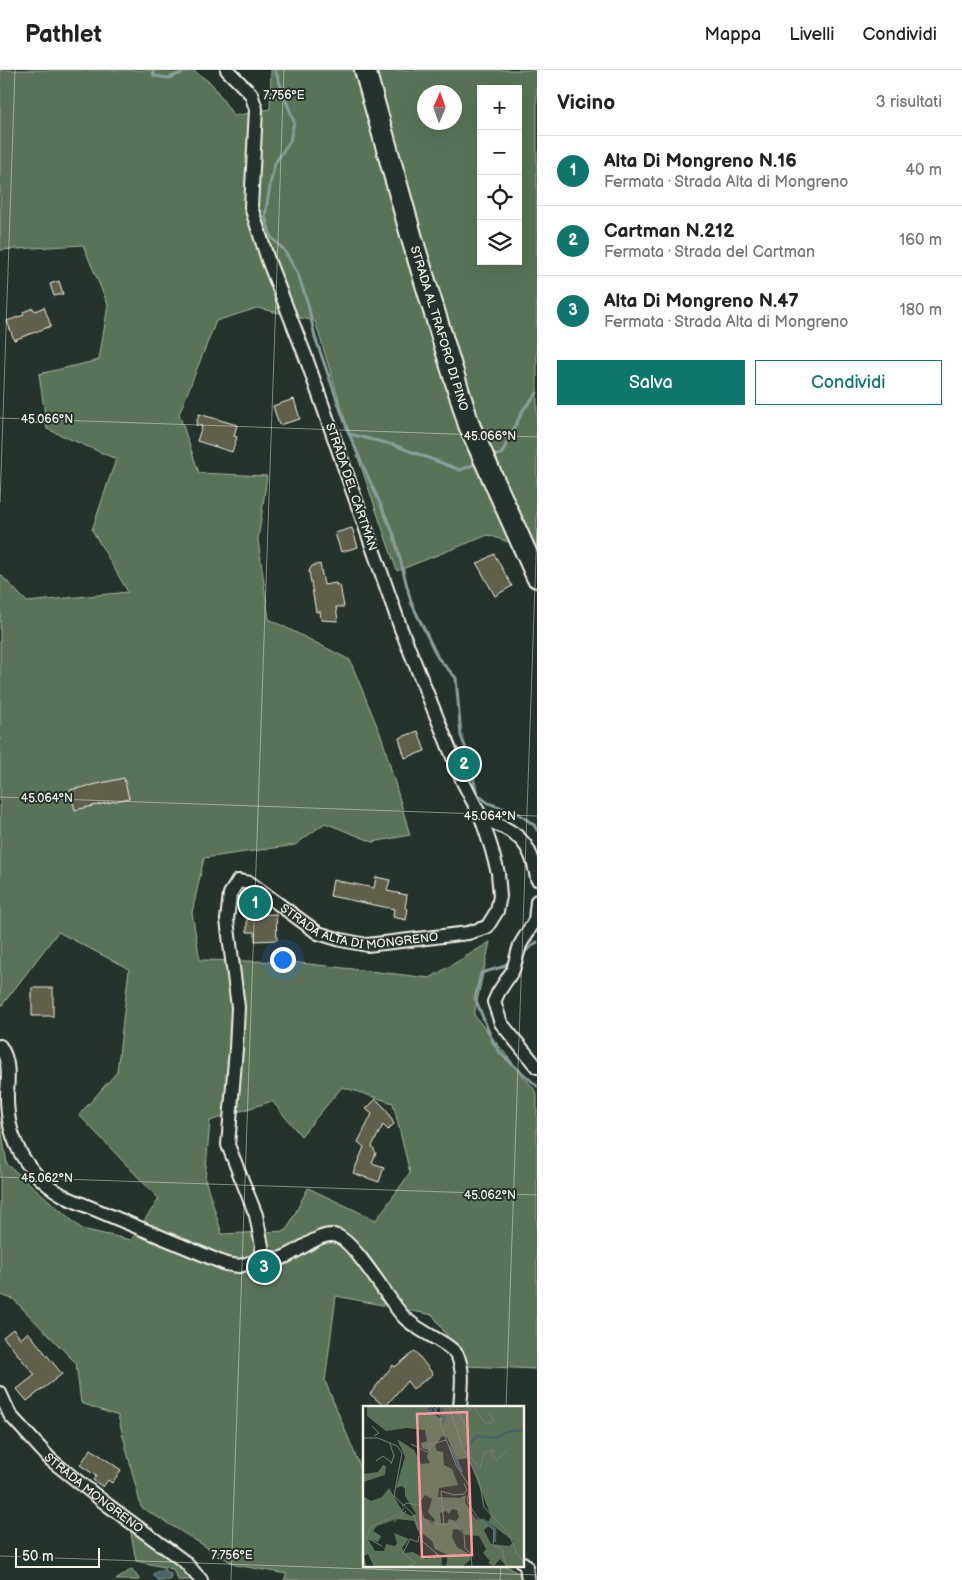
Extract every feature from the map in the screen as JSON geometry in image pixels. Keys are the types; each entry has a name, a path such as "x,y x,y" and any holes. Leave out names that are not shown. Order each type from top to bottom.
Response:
{"main road":[{"name":"STRADA AL TRAFORO DI PINO","path":"365,70 413,242 469,425 537,577"}],"street":[{"name":"STRADA DEL CARTMAN","path":"227,70 251,94 256,108 251,207 268,260 305,355 401,629 463,782 480,817"},
{"path":"480,817 511,830 527,846 535,864 537,879"},
{"name":"STRADA ALTA DI MONGRENO","path":"260,1256 262,1239 256,1215 228,1145 238,1007 227,920 230,894 238,881 250,883 318,933 367,945 468,933 487,927 497,911 500,896 492,847 480,817"},
{"path":"537,901 535,920 520,945 513,970 494,1002 501,1023 537,1067"},
{"path":"0,1046 8,1064 8,1112 13,1133 25,1161 41,1182 70,1200 226,1264 246,1265 254,1262 260,1256 281,1258 328,1235 337,1236 344,1240 364,1263 403,1317 420,1331 456,1353 462,1374 460,1406"},
{"name":"STRADA MONGRENO","path":"0,1393 10,1415 51,1460 185,1562 201,1580"},
{"path":"524,1564 528,1580"}],"green space":[{"path":"0,70 193,70 212,84 234,116 270,109 271,70 537,70 537,566 529,549 488,535 397,571 346,423 315,321 257,308 216,321 179,414 199,473 267,476 258,540 269,619 350,660 382,738 410,835 373,842 325,823 295,845 204,858 192,913 200,960 292,962 430,978 490,942 474,1015 537,1094 537,1369 467,1366 433,1315 336,1296 325,1381 363,1474 363,1568 510,1568 523,1576 522,1580 284,1580 287,1574 236,1565 141,1507 118,1416 81,1403 76,1363 13,1299 0,1295 0,1121 7,1164 82,1229 131,1240 159,1199 79,1115 117,1072 129,969 58,932 0,1008 0,574 27,602 128,592 92,530 116,459 47,429 39,374 99,360 108,305 83,245 0,250","holes":["342,1087 393,1103 410,1173 376,1220 308,1188 286,1231 222,1234 205,1179 210,1121 272,1101 301,1136"]},
{"path":"130,1528 182,1565 195,1580 178,1580 173,1569 136,1561"},
{"path":"132,1569 140,1580 116,1580"}],"water":[{"path":"162,1569 171,1574 170,1580 157,1580 153,1574"}],"building":[{"path":"59,281 63,294 54,296 50,284"},
{"path":"44,307 51,326 14,340 7,321 24,315 23,312 33,308 35,311"},
{"path":"294,399 300,419 279,425 273,406"},
{"path":"199,414 237,425 234,436 237,437 232,452 197,441 202,426 196,425"},
{"path":"352,528 358,547 341,552 335,533"},
{"path":"494,554 512,586 495,596 477,564"},
{"path":"320,564 324,585 336,583 336,585 340,585 344,607 336,607 338,621 321,620 320,611 316,612 309,571 312,566"},
{"path":"418,731 425,751 405,758 399,738"},
{"path":"124,778 129,798 75,810 70,790"},
{"path":"376,877 390,880 387,891 407,895 405,908 408,909 406,920 393,917 394,909 330,896 333,880 374,888"},
{"path":"276,914 277,940 255,941 255,932 247,932 247,915"},
{"path":"32,988 53,988 53,1016 32,1016"},
{"path":"376,1099 386,1109 394,1124 388,1130 383,1125 372,1146 376,1153 372,1163 384,1167 379,1182 353,1173 364,1147 358,1142 372,1114 366,1109"},
{"path":"13,1329 21,1339 28,1332 62,1374 27,1401 17,1389 35,1375 3,1337"},
{"path":"415,1351 433,1374 413,1389 407,1381 384,1406 370,1394 393,1365 395,1367"},
{"path":"91,1449 121,1470 112,1483 108,1480 103,1487 93,1480 96,1476 80,1465"}],"waterway":[{"path":"153,70 154,76 169,78 189,70"},
{"path":"275,70 294,122 290,141 275,163 271,180 265,216 271,237 284,250 298,274 308,304 315,337 349,434 394,535 411,602 438,658 456,678 461,736 468,754 477,794 488,803 519,814 534,825 537,830"},
{"path":"491,458 502,453 523,410 537,393"},
{"path":"349,434 394,445 460,470 478,463"},
{"path":"523,953 537,942"},
{"path":"511,961 502,967 481,973 475,998 493,1042 501,1054 537,1086"}],"place":[{"name":"Cartman N.212","path":"464,764"},
{"name":"Alta Di Mongreno N.16","path":"255,903"},
{"name":"Alta Di Mongreno N.47","path":"264,1267"}]}
